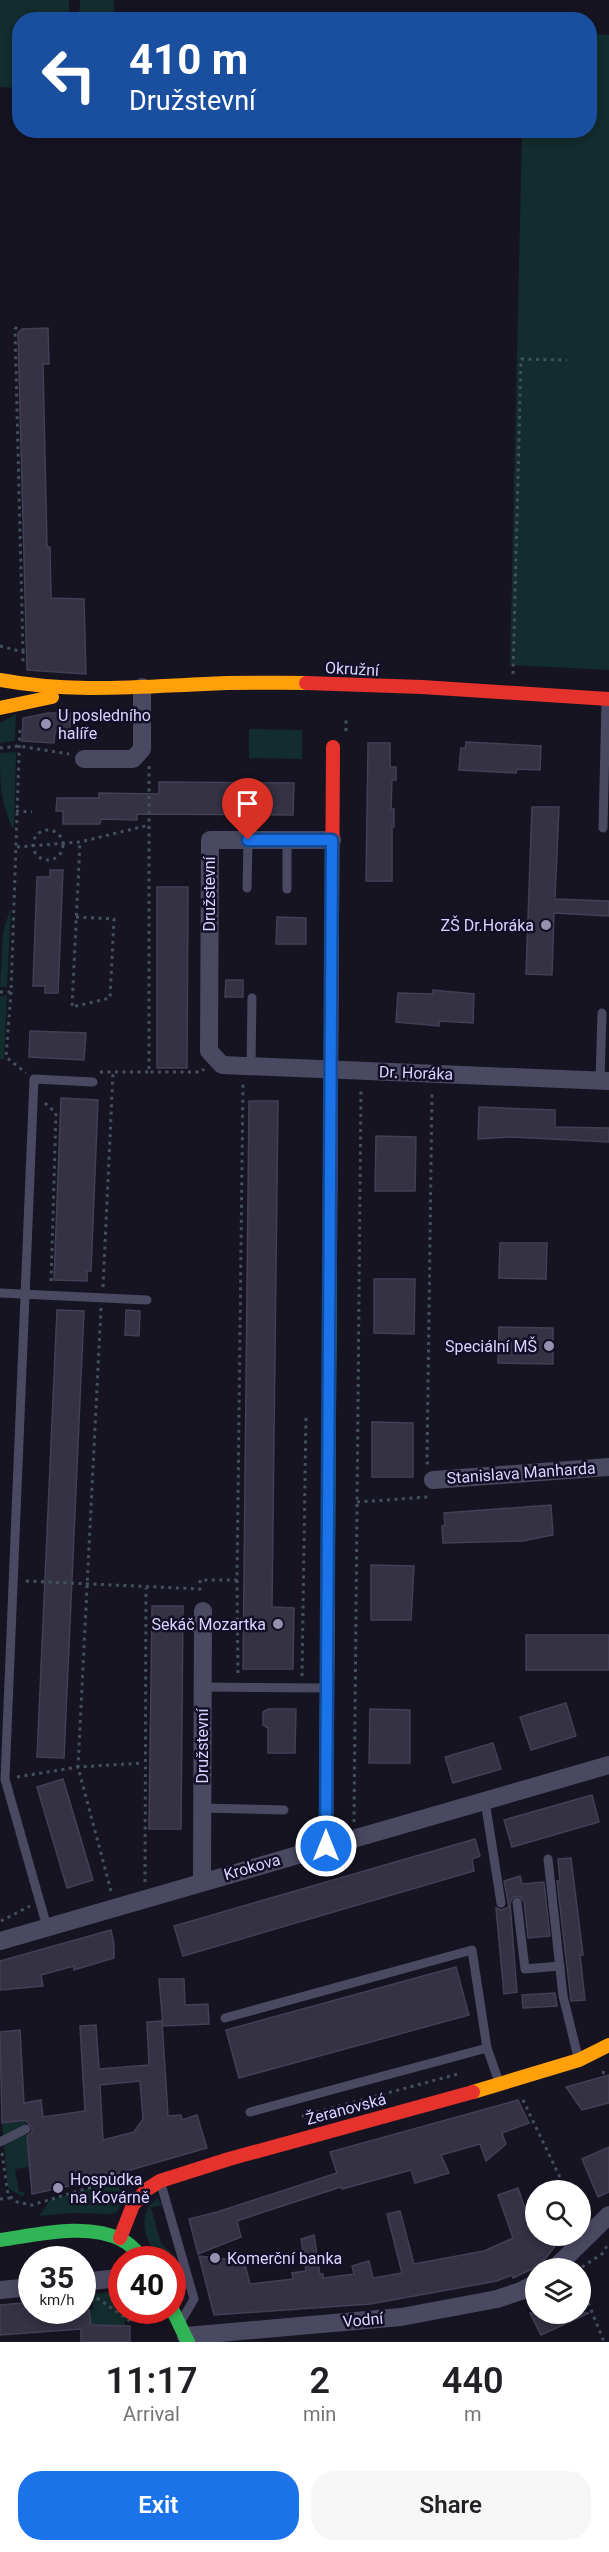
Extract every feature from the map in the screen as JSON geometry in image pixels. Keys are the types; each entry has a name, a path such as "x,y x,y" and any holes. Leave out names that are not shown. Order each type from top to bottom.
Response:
{"street":[{"name":"Okružní","path":"0,680 24,686 94,690"},
{"name":"Okružní","path":"0,706 94,690 235,683 326,684 608,699"},
{"path":"84,759 133,759 139,755 142,749 142,687"},
{"path":"0,688 0,706"},
{"path":"326,1846 332,840 339,744"},
{"name":"Družstevní","path":"216,1065 209,1051 210,840 332,840"},
{"name":"Dr. Horáka","path":"216,1065 247,1074 332,1069 605,1081"},
{"name":"Stanislava Manharda","path":"433,1480 609,1467"},
{"name":"Družstevní","path":"202,1881 203,1611"},
{"name":"Krokova","path":"0,1941 609,1765"},
{"name":"Žeranovská","path":"120,2238 133,2205 146,2190 160,2181 229,2158 500,2084 579,2060 609,2045"},
{"path":"566,2258 609,2215"},
{"path":"0,2240 74,2232 120,2238 129,2246"},
{"path":"0,2290 18,2288"},
{"name":"Vodní","path":"185,2334 401,2317 497,2299 525,2289"}],"lane":[{"path":"603,828 608,699"},
{"path":"247,888 248,840"},
{"path":"287,840 287,889"},
{"path":"247,1074 252,998"},
{"path":"602,1012 605,1081"},
{"path":"47,1927 5,1779 34,1079 93,1082"},
{"path":"0,1293 147,1300"},
{"path":"202,1687 327,1688"},
{"path":"485,1801 501,1903"},
{"path":"202,1808 284,1810"},
{"path":"548,1860 563,1996 579,2060"},
{"path":"517,1902 525,1969 560,1966"},
{"path":"225,2018 472,1950 488,2048 500,2084"},
{"path":"250,2112 488,2048"},
{"path":"1,2142 26,2129"},
{"path":"160,2181 194,2299 185,2334"}],"path":[{"path":"17,327 15,329 24,686"},
{"path":"513,693 521,359 567,360"},
{"path":"0,646 22,652"},
{"path":"24,702 25,710 21,715 19,746 17,847 6,1057 34,1079 42,1101 56,1113 50,1295"},
{"path":"339,744 346,718"},
{"path":"0,748 19,746 63,751 84,759"},
{"path":"149,760 149,1072 201,1072 216,1065"},
{"path":"16,811 32,812"},
{"path":"17,847 80,842 149,825"},
{"path":"32,845 36,835 46,829 57,833 63,843"},
{"path":"76,917 114,919 113,942 110,998 72,1007 76,917 80,842"},
{"path":"32,845 39,857 52,860 58,856 63,843"},
{"path":"0,992 10,992"},
{"path":"201,1072 216,1065"},
{"path":"113,1073 78,1767 115,1907"},
{"path":"238,1679 237,1580 247,1074"},
{"path":"354,1826 361,1082"},
{"path":"432,1086 428,1463 439,1462"},
{"path":"306,1408 302,1680 306,1688"},
{"path":"12,1580 200,1589 200,1580 237,1580"},
{"path":"145,1898 143,1763 146,1588"},
{"path":"5,1779 78,1767 143,1763"},
{"path":"17,1766 17,1777"},
{"path":"0,1922 40,1901"},
{"path":"1,2142 5,2183 10,2198"},
{"path":"0,2199 10,2198 32,2205 139,2173"},
{"path":"591,2261 602,2254 609,2242"},
{"path":"96,2294 108,2303"},
{"path":"591,2310 604,2342"}],"green space":[{"path":"0,0 69,0 69,12 12,12 12,88 0,87"},
{"path":"80,0 114,0 114,12 79,12"},
{"path":"597,34 609,35 609,670 510,665 522,138 597,138"},
{"path":"16,714 15,741 0,743 0,723"},
{"path":"249,729 302,730 302,759 249,758"},
{"path":"16,752 13,829 5,810 0,774 0,753"},
{"path":"11,907 7,987 0,987 3,932"},
{"path":"0,996 7,996 4,1059 0,1059"},
{"path":"25,2120 30,2167 15,2169 19,2192 24,2192 25,2195 21,2196 8,2188 2,2123"},
{"path":"116,2181 124,2198 117,2212 39,2216 50,2200"},
{"path":"157,2198 162,2205 151,2208 161,2243 164,2246 151,2246 146,2236 145,2220 150,2205"},
{"path":"108,2292 108,2324 125,2324 125,2326 91,2326 91,2324 96,2324 96,2294"}],"building":[{"path":"48,328 49,364 43,364 47,547 50,547 51,598 84,599 86,674 27,670 18,333 22,329"},
{"name":"U posledního halíře","path":"48,713 70,713 70,732 55,732 54,743 22,741 23,718"},
{"path":"466,742 541,746 540,770 517,769 516,773 459,770 461,748 465,749"},
{"path":"368,743 390,743 390,767 396,767 396,780 392,780 391,809 394,809 394,827 392,827 392,881 366,881"},
{"path":"159,782 294,783 293,815 137,814 137,820 101,819 100,824 63,824 63,811 56,811 57,798 99,798 99,793 159,794"},
{"path":"532,807 559,807 555,899 609,901 609,916 554,913 552,975 526,974"},
{"path":"50,870 63,870 58,993 45,993 45,986 33,986 37,877 50,877"},
{"path":"157,887 188,887 187,1068 157,1068"},
{"path":"277,917 306,918 306,944 276,944"},
{"path":"226,980 243,980 243,997 225,997"},
{"path":"433,990 474,994 473,1023 439,1021 439,1026 396,1022 398,993 433,994"},
{"path":"30,1031 86,1033 84,1060 29,1057"},
{"path":"61,1098 98,1100 91,1271 87,1271 87,1281 54,1280"},
{"path":"249,1101 278,1101 272,1607 294,1608 293,1669 243,1669"},
{"path":"479,1107 555,1110 555,1127 609,1128 609,1142 512,1137 478,1139"},
{"path":"376,1136 416,1137 415,1191 375,1191"},
{"path":"500,1243 547,1243 546,1279 499,1278"},
{"path":"374,1279 415,1279 414,1334 374,1333"},
{"path":"57,1310 84,1311 64,1758 37,1757"},
{"path":"126,1310 140,1311 139,1336 125,1335"},
{"path":"499,1327 553,1328 553,1364 498,1363"},
{"path":"372,1422 413,1423 413,1477 372,1477"},
{"path":"551,1505 553,1535 523,1541 443,1543 444,1513"},
{"path":"371,1565 414,1566 411,1620 371,1620"},
{"path":"152,1606 183,1606 181,1829 149,1829"},
{"path":"526,1635 609,1635 609,1670 526,1670"},
{"path":"566,1703 576,1736 531,1750 520,1717"},
{"path":"268,1709 296,1709 295,1753 268,1753 268,1728 263,1725 263,1712"},
{"path":"370,1709 410,1710 410,1763 369,1763"},
{"path":"493,1743 501,1769 453,1783 445,1757"},
{"path":"63,1779 93,1880 67,1888 37,1787"},
{"path":"592,1795 599,1822 512,1847 504,1820"},
{"path":"475,1839 480,1856 472,1859 474,1871 183,1956 174,1926"},
{"path":"571,1858 583,1955 580,1955 585,2000 571,2001 557,1881 560,1881 558,1859"},
{"path":"520,1876 522,1884 544,1882 550,1936 528,1938 524,1901 519,1896 513,1897 510,1903 517,1992 504,1994 496,1908 501,1910 509,1907 504,1881"},
{"path":"111,1930 114,1958 74,1970 74,1966 41,1975 43,1986 0,1990 0,1961"},
{"path":"456,1967 469,2015 239,2078 226,2030"},
{"path":"159,1979 184,1979 185,2005 208,2004 209,2024 163,2026"},
{"path":"555,1993 557,2006 523,2008 522,1995"},
{"path":"162,2021 168,2116 181,2115 182,2120 197,2115 207,2148 92,2181 32,2194 27,2136 32,2132 32,2127 25,2120 2,2123 0,2032 20,2030 24,2103 41,2100 43,2117 85,2111 80,2026 96,2025 99,2069 149,2065 147,2022","holes":["140,2081 143,2119 134,2132 103,2140 100,2085"]},
{"path":"609,2075 609,2103 582,2110 566,2087"},
{"path":"518,2100 529,2123 502,2133 506,2144 486,2161 480,2144 441,2155 449,2173 415,2183 411,2170 342,2189 341,2187 237,2221 241,2237 198,2254 189,2219 337,2173 330,2152"},
{"path":"609,2147 609,2192 598,2197 582,2159"},
{"path":"518,2188 525,2209 525,2246 555,2246 546,2258 525,2258 525,2272 513,2278 512,2275 497,2281 370,2304 214,2315 199,2256 244,2261 250,2284 293,2279 292,2273 306,2271 301,2239 314,2235 320,2274 323,2274 323,2278 354,2274 352,2266 369,2261 373,2278 402,2273 387,2214 400,2211 414,2264 484,2251 513,2238 498,2195"},
{"path":"18,2303 18,2324 130,2326 130,2342 81,2342 81,2329 0,2335 0,2305"},
{"path":"536,2324 565,2324 541,2335"}],"traffic: fast":[{"path":"328,1544 330,1264"},
{"path":"0,2240 62,2231 78,2231 108,2235 131,2246"},
{"path":"179,2324 188,2342"}],"traffic: slow":[{"path":"0,680 77,688 306,683"},
{"path":"0,708 52,697"},
{"path":"326,1846 328,1544"},
{"path":"473,2092 579,2060 609,2045"}],"traffic: jam":[{"path":"306,683 422,687 609,699"},
{"path":"330,1264 333,747"},
{"path":"120,2238 133,2205 146,2190 160,2181 229,2159 473,2092"}],"place":[{"name":"U posledního halíře","path":"46,724"},
{"name":"ZŠ Dr.Horáka","path":"546,925"},
{"name":"Speciální MŠ","path":"549,1346"},
{"name":"Sekáč Mozartka","path":"278,1624"},
{"name":"Hospůdka na Kovárně","path":"58,2188"},
{"name":"Komerční banka","path":"215,2258"}],"route":[{"path":"248,840 332,840 326,1846"}]}
